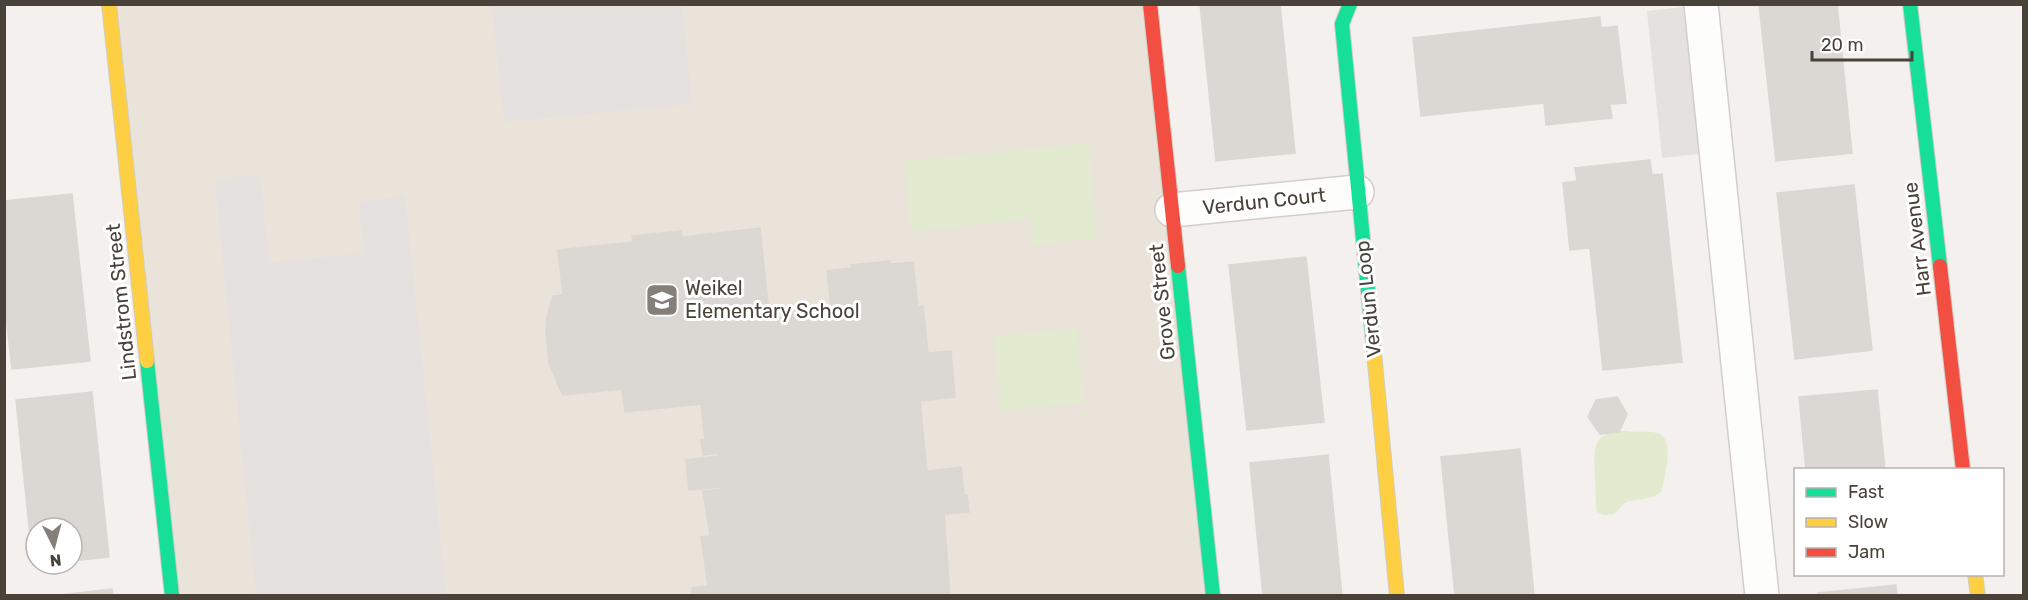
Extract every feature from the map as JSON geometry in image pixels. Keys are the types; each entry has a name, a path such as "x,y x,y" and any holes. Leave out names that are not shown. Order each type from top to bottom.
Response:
{"street":[{"name":"Lindstrom Street","path":"109,4 172,596"},
{"name":"Grove Street","path":"1150,4 1213,596"},
{"name":"Verdun Loop","path":"1350,4 1342,24 1397,596"},
{"path":"1701,4 1762,596"},
{"name":"Harr Avenue","path":"1910,4 1963,468"},
{"name":"Verdun Court","path":"1172,210 1357,192"},
{"path":"1976,576 1978,596"}],"shaded area":[{"name":"Weikel Elementary School","path":"110,5 1150,5 1213,595 173,595"},
{"path":"492,5 682,5 692,104 504,122"},
{"path":"1701,5 1717,152 1662,158 1647,11"},
{"path":"260,174 269,263 364,253 359,202 405,196 446,595 256,595 215,180"}],"green space":[{"path":"1088,143 1098,238 1033,245 1030,219 911,232 904,161"},
{"path":"1077,328 1084,403 1001,411 994,336"},
{"path":"1627,431 1657,433 1664,438 1668,453 1661,492 1653,497 1626,502 1614,514 1604,515 1597,512 1596,508 1595,451 1600,438 1606,434"}],"building":[{"path":"1200,4 1280,4 1295,153 1216,161"},
{"path":"1759,4 1837,4 1852,153 1776,161"},
{"path":"1600,17 1601,28 1617,26 1626,103 1610,104 1612,118 1546,125 1544,103 1421,116 1413,38"},
{"path":"1650,160 1652,175 1662,174 1682,362 1603,370 1590,248 1570,250 1563,183 1577,181 1575,168"},
{"path":"1854,185 1872,350 1795,359 1777,193"},
{"path":"72,194 90,361 12,369 4,298 4,201"},
{"path":"760,228 769,313 831,308 827,271 852,268 851,265 890,261 890,264 913,262 918,307 923,306 928,353 951,351 955,397 920,401 927,471 961,467 964,495 967,495 969,512 944,514 950,596 692,596 692,588 708,586 701,537 710,536 703,491 721,489 721,487 689,490 686,460 718,456 718,453 703,455 701,440 705,440 701,404 625,412 622,389 563,395 549,362 546,333 547,317 553,296 563,295 558,250 633,242 632,236 681,231 682,237"},
{"path":"1306,257 1324,422 1247,430 1229,265"},
{"path":"1877,390 1885,468 1806,468 1799,397"},
{"path":"92,392 109,557 84,560 84,516 28,516 16,400"},
{"path":"1617,397 1627,414 1619,432 1600,434 1588,417 1596,400"},
{"path":"1520,449 1534,596 1455,596 1441,457"},
{"path":"1328,455 1342,596 1263,596 1250,463"},
{"path":"1896,585 1897,596 1818,596 1818,593"},
{"path":"112,589 113,596 51,596"}],"traffic: fast":[{"path":"1350,4 1342,24 1374,352"},
{"path":"1910,4 1940,266"},
{"path":"1178,266 1213,596"},
{"path":"147,361 172,596"}],"traffic: slow":[{"path":"109,4 147,361"},
{"path":"1374,352 1397,596"},
{"path":"1975,576 1978,596"}],"traffic: jam":[{"path":"1150,4 1178,266"},
{"path":"1940,266 1963,468"}],"place":[{"name":"Weikel Elementary School","path":"662,300"}]}
